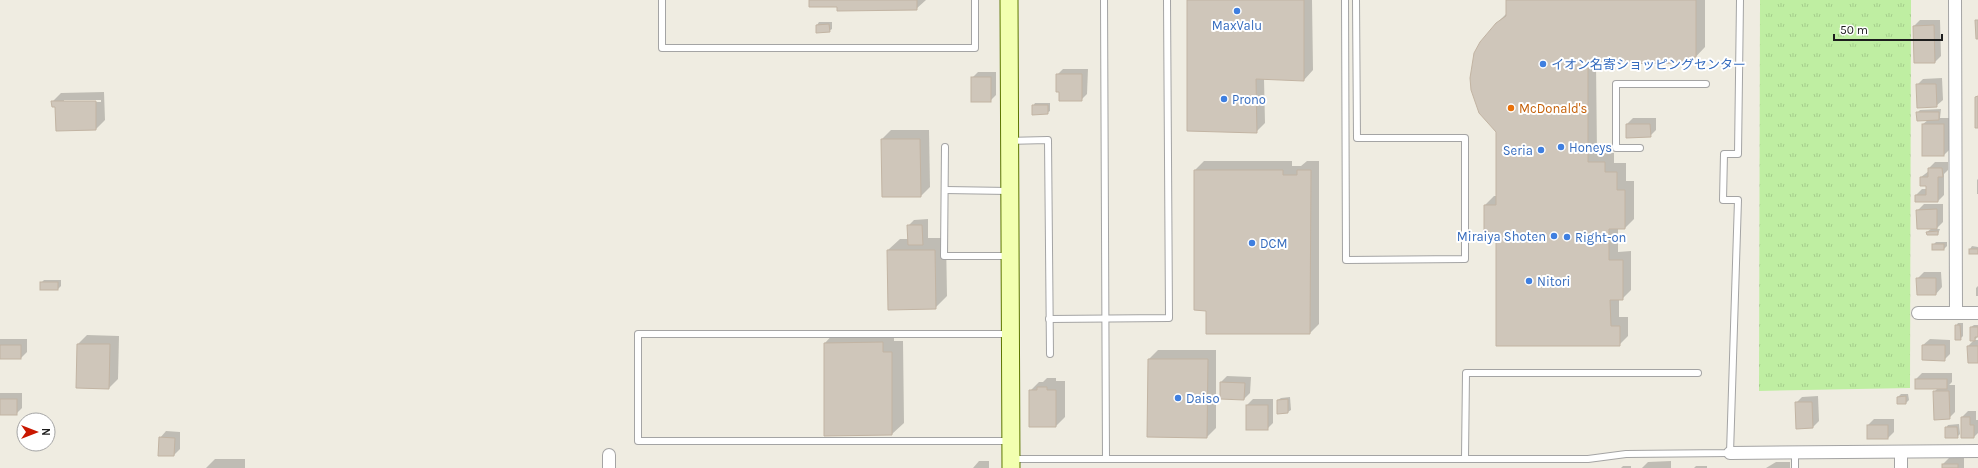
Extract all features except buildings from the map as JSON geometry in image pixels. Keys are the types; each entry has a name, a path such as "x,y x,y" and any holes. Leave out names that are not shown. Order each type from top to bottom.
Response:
{"street":[{"path":"1008,0 1011,464"},
{"path":"1955,0 1956,313"},
{"path":"1918,313 1978,313"},
{"path":"1730,453 1978,451"},
{"path":"1901,452 1901,468"},
{"path":"609,455 609,468"}],"lane":[{"path":"662,0 662,48 975,48 975,0"},
{"path":"1104,0 1106,459"},
{"path":"1049,319 1169,318 1167,0"},
{"path":"1345,0 1346,260 1465,259 1465,138 1357,138 1356,0"},
{"path":"1011,464 1106,459 1588,459 1626,454 1730,453 1738,200 1723,200 1724,154 1738,154 1740,0"},
{"path":"1640,148 1616,148 1616,84 1706,84"},
{"path":"1009,141 1048,140 1050,354"},
{"path":"945,147 944,256 1010,256"},
{"path":"945,190 1009,191"},
{"path":"1010,334 638,334 638,440 1010,440"},
{"path":"1465,458 1466,372 1698,372"},
{"path":"1795,453 1795,468"}],"green space":[{"path":"1760,0 1911,0 1910,388 1759,391"}],"place":[{"name":"MaxValu","path":"1237,11"},
{"name":"イオン名寄ショッピングセンター","path":"1543,64"},
{"name":"Prono","path":"1224,99"},
{"name":"McDonald's","path":"1511,108"},
{"name":"Honeys","path":"1561,147"},
{"name":"Seria","path":"1541,150"},
{"name":"Miraiya Shoten","path":"1554,236"},
{"name":"Right-on","path":"1567,237"},
{"name":"DCM","path":"1252,243"},
{"name":"Nitori","path":"1529,281"},
{"name":"Daiso","path":"1178,398"}]}
